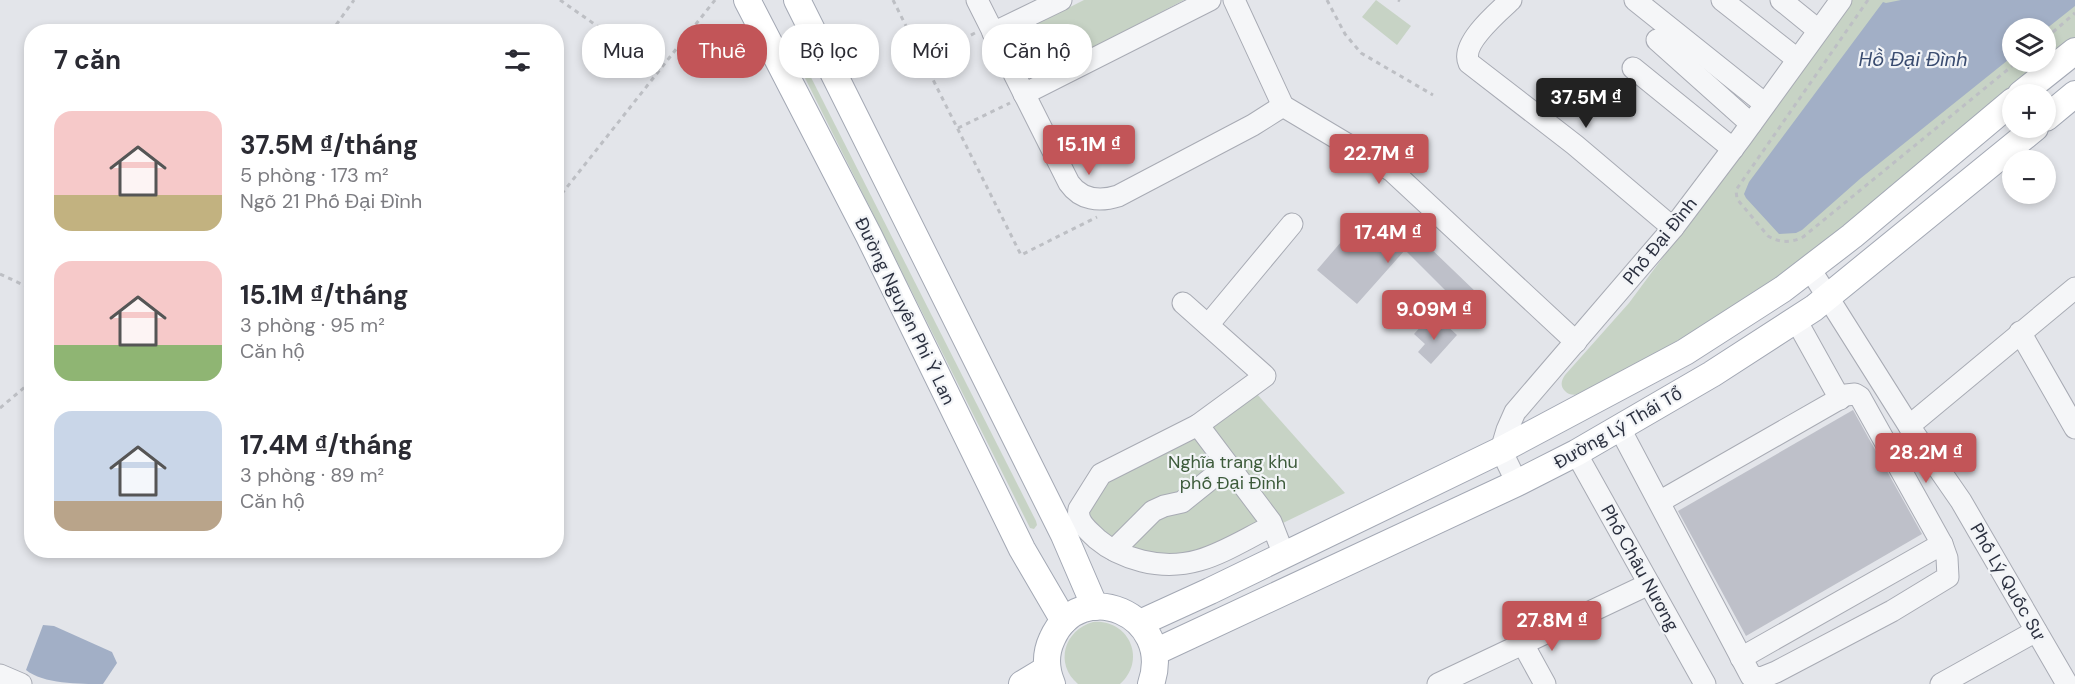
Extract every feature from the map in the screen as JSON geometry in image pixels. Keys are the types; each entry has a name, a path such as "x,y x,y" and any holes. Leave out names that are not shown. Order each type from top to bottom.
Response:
{"main road":[{"path":"797,0 1064,535 1095,607"},
{"name":"Đường Nguyên Phi Ỷ Lan","path":"751,1 1022,549 1064,621"},
{"path":"2034,84 2075,51"},
{"path":"2056,110 2075,94"},
{"name":"Đường Lý Thái Tổ","path":"1140,623 1501,450 1684,352 1783,290 2002,110"},
{"name":"Đường Lý Thái Tổ","path":"1155,652 1516,483 1576,453 1712,374 1829,296 2023,138"},
{"path":"1022,684 1050,676 1049,647 1057,630 1064,621 1081,611 1095,607 1125,612 1140,623 1149,636 1155,652 1154,675 1151,684"}],"street":[{"path":"977,0 983,24"},
{"path":"1006,24 1061,0"},
{"path":"1018,98 1210,0"},
{"path":"1234,0 1283,106 1392,171 1576,342"},
{"path":"1511,0 1479,33 1470,47 1467,58 1469,63 1575,145 1673,228"},
{"path":"1635,0 1765,104"},
{"path":"1722,0 1797,59"},
{"path":"1781,0 1818,30"},
{"name":"Phố Đại Đình","path":"1501,450 1515,412 1673,228 1841,0"},
{"path":"1657,40 1751,124"},
{"path":"1634,68 1733,149"},
{"path":"1008,78 1069,183 1081,195 1100,200 1118,196 1253,125 1283,106"},
{"path":"1208,325 1292,224"},
{"name":"Phố Lý Quốc Sư","path":"1810,268 1910,426 1961,501 2067,684"},
{"path":"1910,426 2075,288"},
{"path":"1183,303 1265,376 1198,425 1107,470 1097,478 1079,509 1079,517 1082,524 1098,540 1114,550 1134,559 1162,566 1190,564 1272,526"},
{"path":"1796,320 1840,399"},
{"path":"2020,332 2072,416"},
{"path":"1619,427 1751,676 1761,678 1892,611 1948,577 1947,558 1942,544 1857,394 1840,399 1659,502"},
{"path":"1198,425 1256,500 1272,526 1284,555"},
{"path":"1501,450 1516,483"},
{"name":"Phố Châu Nương","path":"1576,453 1705,684"},
{"path":"1114,550 1153,511 1182,502 1228,465"},
{"path":"1741,658 1942,544"},
{"path":"1438,684 1649,584"},
{"path":"1941,684 2036,631"},
{"path":"1522,644 1545,684"},
{"path":"0,675 21,684"}],"path":[{"path":"337,24 354,0"},
{"path":"560,0 594,24"},
{"path":"665,64 716,0"},
{"path":"893,0 905,24"},
{"path":"1327,0 1345,34 1361,53 1433,95"},
{"path":"1868,0 1736,190 1737,199 1768,236 1791,242 1803,237 2005,72"},
{"path":"2056,30 2075,14"},
{"path":"564,191 654,78"},
{"path":"932,78 1021,255 1102,215"},
{"path":"957,128 1018,98"},
{"path":"0,274 24,285"},
{"path":"0,408 24,388"}],"green space":[{"path":"1084,0 1184,0 1092,48 1092,24 1037,24"},
{"path":"1376,0 1411,26 1397,45 1362,17"},
{"path":"1848,0 2075,0 2075,38 2056,53 2056,18 2002,18 2002,72 2033,72 2018,84 2002,84 2002,98 1814,250 1741,301 1610,381 1577,395 1565,391 1562,383 1565,375 1629,303"},
{"path":"805,78 811,78 1036,521 1037,525 1034,529 1030,528"},
{"name":"Nghĩa trang khu phố Đại Đình","path":"1249,385 1345,493 1196,565 1177,569 1078,522 1098,472"},
{"path":"1093,622 1116,627 1130,643 1133,653 1132,664 1120,684 1078,684 1066,667 1066,648 1069,640 1083,626"}],"water":[{"name":"Hồ Đại Đình","path":"1901,0 2075,0 2075,6 2056,21 2056,18 2002,18 2002,65 1861,178 1802,230 1796,233 1779,234 1746,198 1744,194 1749,182 1883,2"},
{"path":"43,625 54,626 112,652 117,663 103,684 52,681 33,675 26,670"}],"building":[{"path":"1400,219 1478,294 1464,309 1405,250 1357,304 1317,270 1353,228 1375,247"},
{"path":"1425,322 1435,332 1444,323 1457,335 1431,364 1418,352 1425,344 1414,334"},
{"path":"1853,410 1922,534 1746,636 1678,511"}]}
